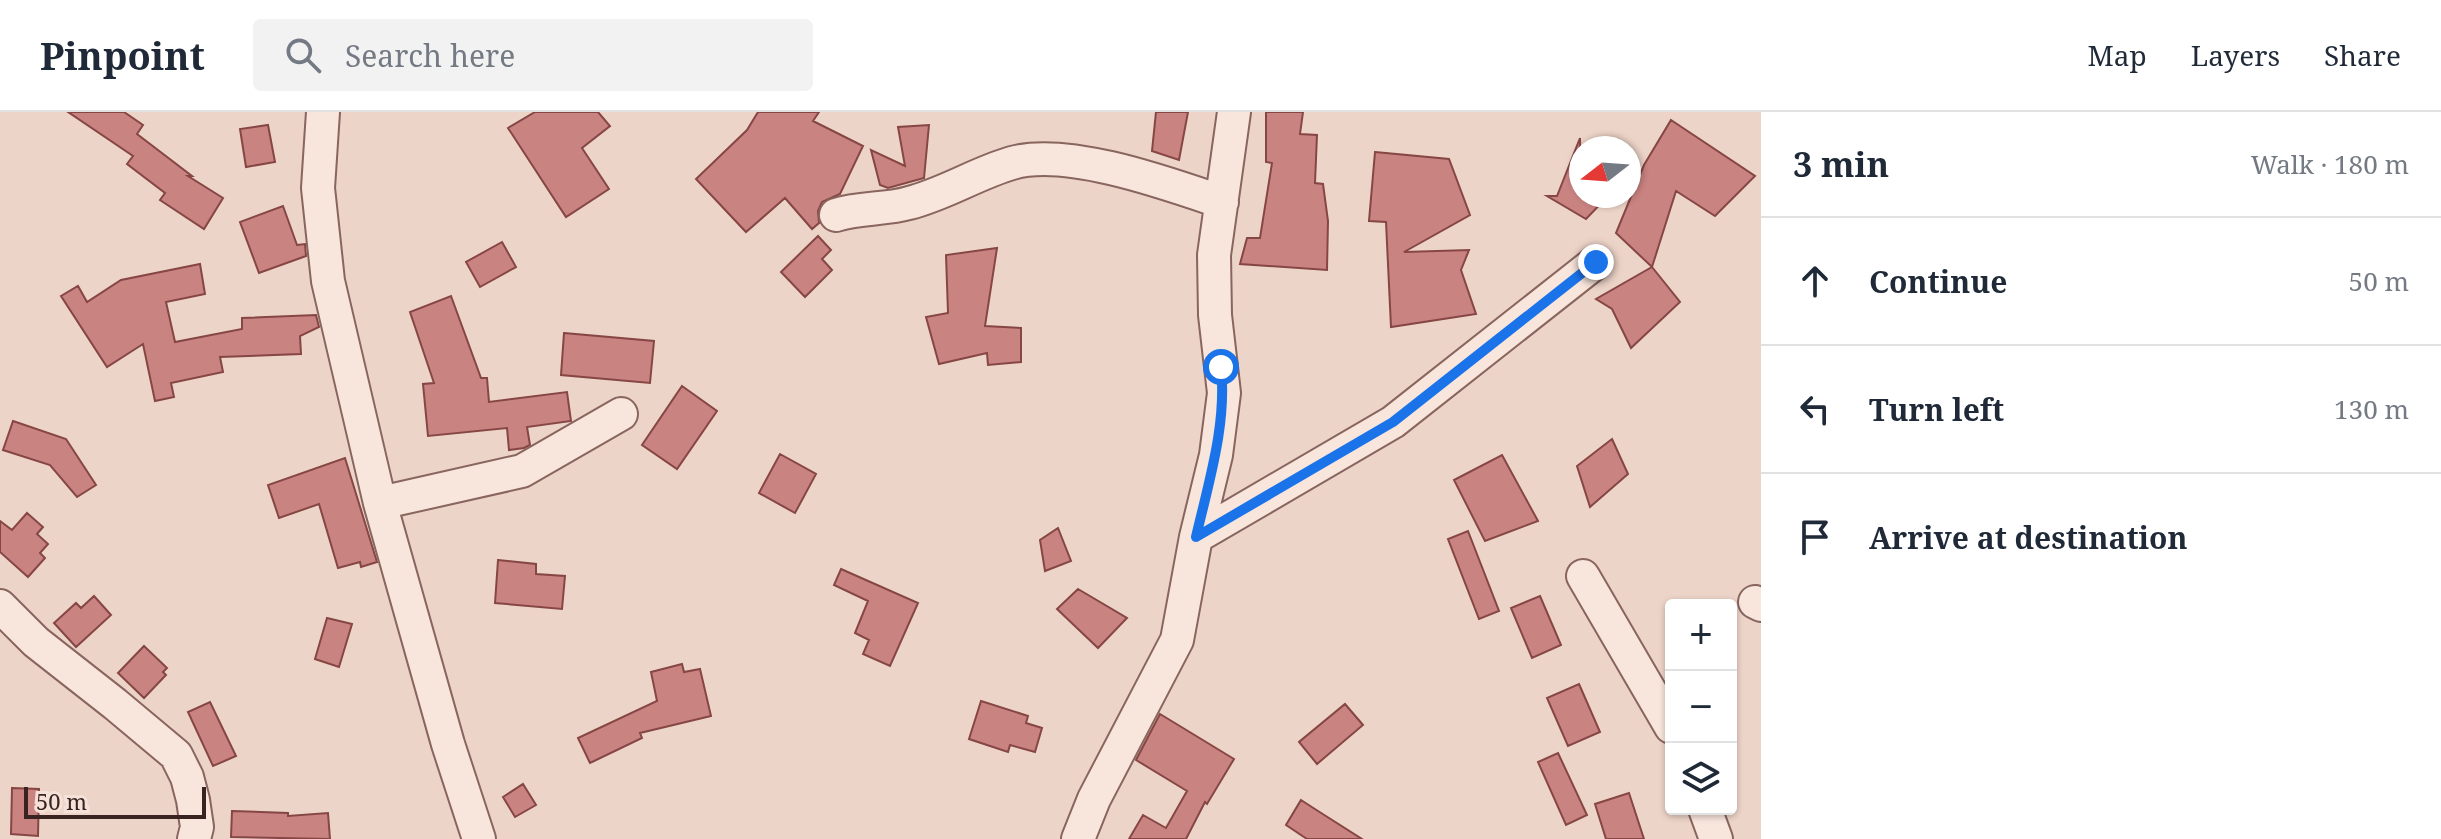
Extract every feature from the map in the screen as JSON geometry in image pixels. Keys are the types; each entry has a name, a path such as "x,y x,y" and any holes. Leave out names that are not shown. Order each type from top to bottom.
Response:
{"street":[{"path":"323,112 318,188 328,281 380,503 448,744 479,839"},
{"path":"1078,839 1094,799 1177,640 1196,537 1216,455 1224,393 1214,255 1234,112"},
{"path":"836,215 854,209 873,210 908,204 1012,163 1040,158 1150,178 1222,202"},
{"path":"1196,537 1393,422 1596,262"},
{"path":"380,503 522,471 621,414"},
{"path":"1583,576 1665,717"},
{"path":"0,606 36,642 176,755 187,777 193,800 197,827 194,839"},
{"path":"1707,815 1716,839"}],"building":[{"path":"68,112 124,112 143,125 137,134 192,176 188,176 223,198 204,229 160,200 165,193 127,164 133,156"},
{"path":"535,112 598,112 610,126 582,148 609,189 566,217 508,128"},
{"path":"758,112 819,112 813,121 863,146 840,194 822,202 818,211 819,223 812,229 785,198 746,232 696,179 747,130"},
{"path":"1156,112 1188,112 1179,160 1152,151"},
{"path":"1266,112 1303,112 1300,134 1317,135 1315,183 1323,184 1328,221 1327,270 1240,264 1247,238 1260,238 1272,163 1266,162"},
{"path":"1671,120 1755,176 1715,216 1676,191 1652,267 1616,233 1626,208 1641,208 1641,172"},
{"path":"268,125 275,162 246,167 240,129"},
{"path":"929,125 924,178 888,188 880,185 871,150 905,166 898,127"},
{"path":"1375,152 1449,159 1470,215 1404,252 1469,250 1461,270 1476,314 1391,327 1386,222 1369,221"},
{"path":"1569,166 1569,208 1597,208 1586,219 1547,196 1557,196"},
{"path":"283,206 297,245 305,244 306,256 259,273 240,222"},
{"path":"818,236 831,250 822,259 832,270 805,297 781,272"},
{"path":"502,242 516,267 480,287 466,262"},
{"path":"997,248 985,326 1021,328 1021,362 988,365 987,353 939,364 926,317 948,313 946,255"},
{"path":"200,264 205,294 166,302 175,342 242,329 242,318 316,315 319,327 300,336 301,354 220,357 223,372 171,383 174,397 155,401 143,344 107,367 61,296 78,286 87,302 121,280"},
{"path":"1652,267 1680,302 1631,348 1612,309 1596,299"},
{"path":"451,296 481,378 487,378 489,402 567,392 571,421 527,427 530,445 509,450 507,428 428,436 423,384 434,383 410,312"},
{"path":"564,333 654,341 650,383 561,375"},
{"path":"682,386 717,411 677,469 642,445"},
{"path":"13,421 66,439 96,485 77,497 50,465 3,450"},
{"path":"1612,439 1628,474 1590,507 1577,466"},
{"path":"780,454 816,474 795,513 759,493"},
{"path":"1502,455 1538,521 1485,541 1454,480"},
{"path":"345,458 377,562 361,567 360,562 338,568 319,504 279,518 268,485"},
{"path":"27,513 43,527 37,534 48,544 40,553 45,558 28,577 0,552 0,521 12,530"},
{"path":"1058,528 1071,561 1045,571 1040,540"},
{"path":"1468,531 1499,611 1479,619 1448,539"},
{"path":"498,560 536,564 536,574 565,576 562,609 495,603"},
{"path":"841,569 918,603 890,666 863,654 869,640 855,633 868,601 834,585"},
{"path":"1078,589 1127,618 1098,648 1057,609"},
{"path":"94,596 111,615 76,647 54,623 76,603 81,608"},
{"path":"1540,596 1561,645 1532,658 1511,608"},
{"path":"327,618 352,624 339,667 315,659"},
{"path":"144,646 167,668 163,672 166,675 144,698 118,673"},
{"path":"682,664 684,672 700,669 711,716 640,733 642,738 590,763 578,738 657,701 651,672"},
{"path":"1579,684 1600,732 1568,746 1547,698"},
{"path":"981,701 1028,716 1026,723 1042,728 1035,752 1010,745 1008,752 969,739"},
{"path":"210,702 236,756 213,766 188,712"},
{"path":"1345,704 1363,725 1317,764 1299,742"},
{"path":"1160,714 1234,759 1207,804 1205,802 1186,839 1129,839 1143,815 1166,828 1187,791 1136,760"},
{"path":"1558,753 1587,815 1566,825 1538,762"},
{"path":"523,784 536,805 515,817 503,797"},
{"path":"12,788 39,789 38,836 11,834"},
{"path":"1629,793 1644,839 1606,839 1595,804"},
{"path":"1301,800 1362,839 1307,839 1286,825"},
{"path":"232,811 288,813 288,816 328,813 330,839 231,837"}],"route":[{"path":"1221,367 1224,393 1216,455 1196,537 1393,422 1596,262"}]}
